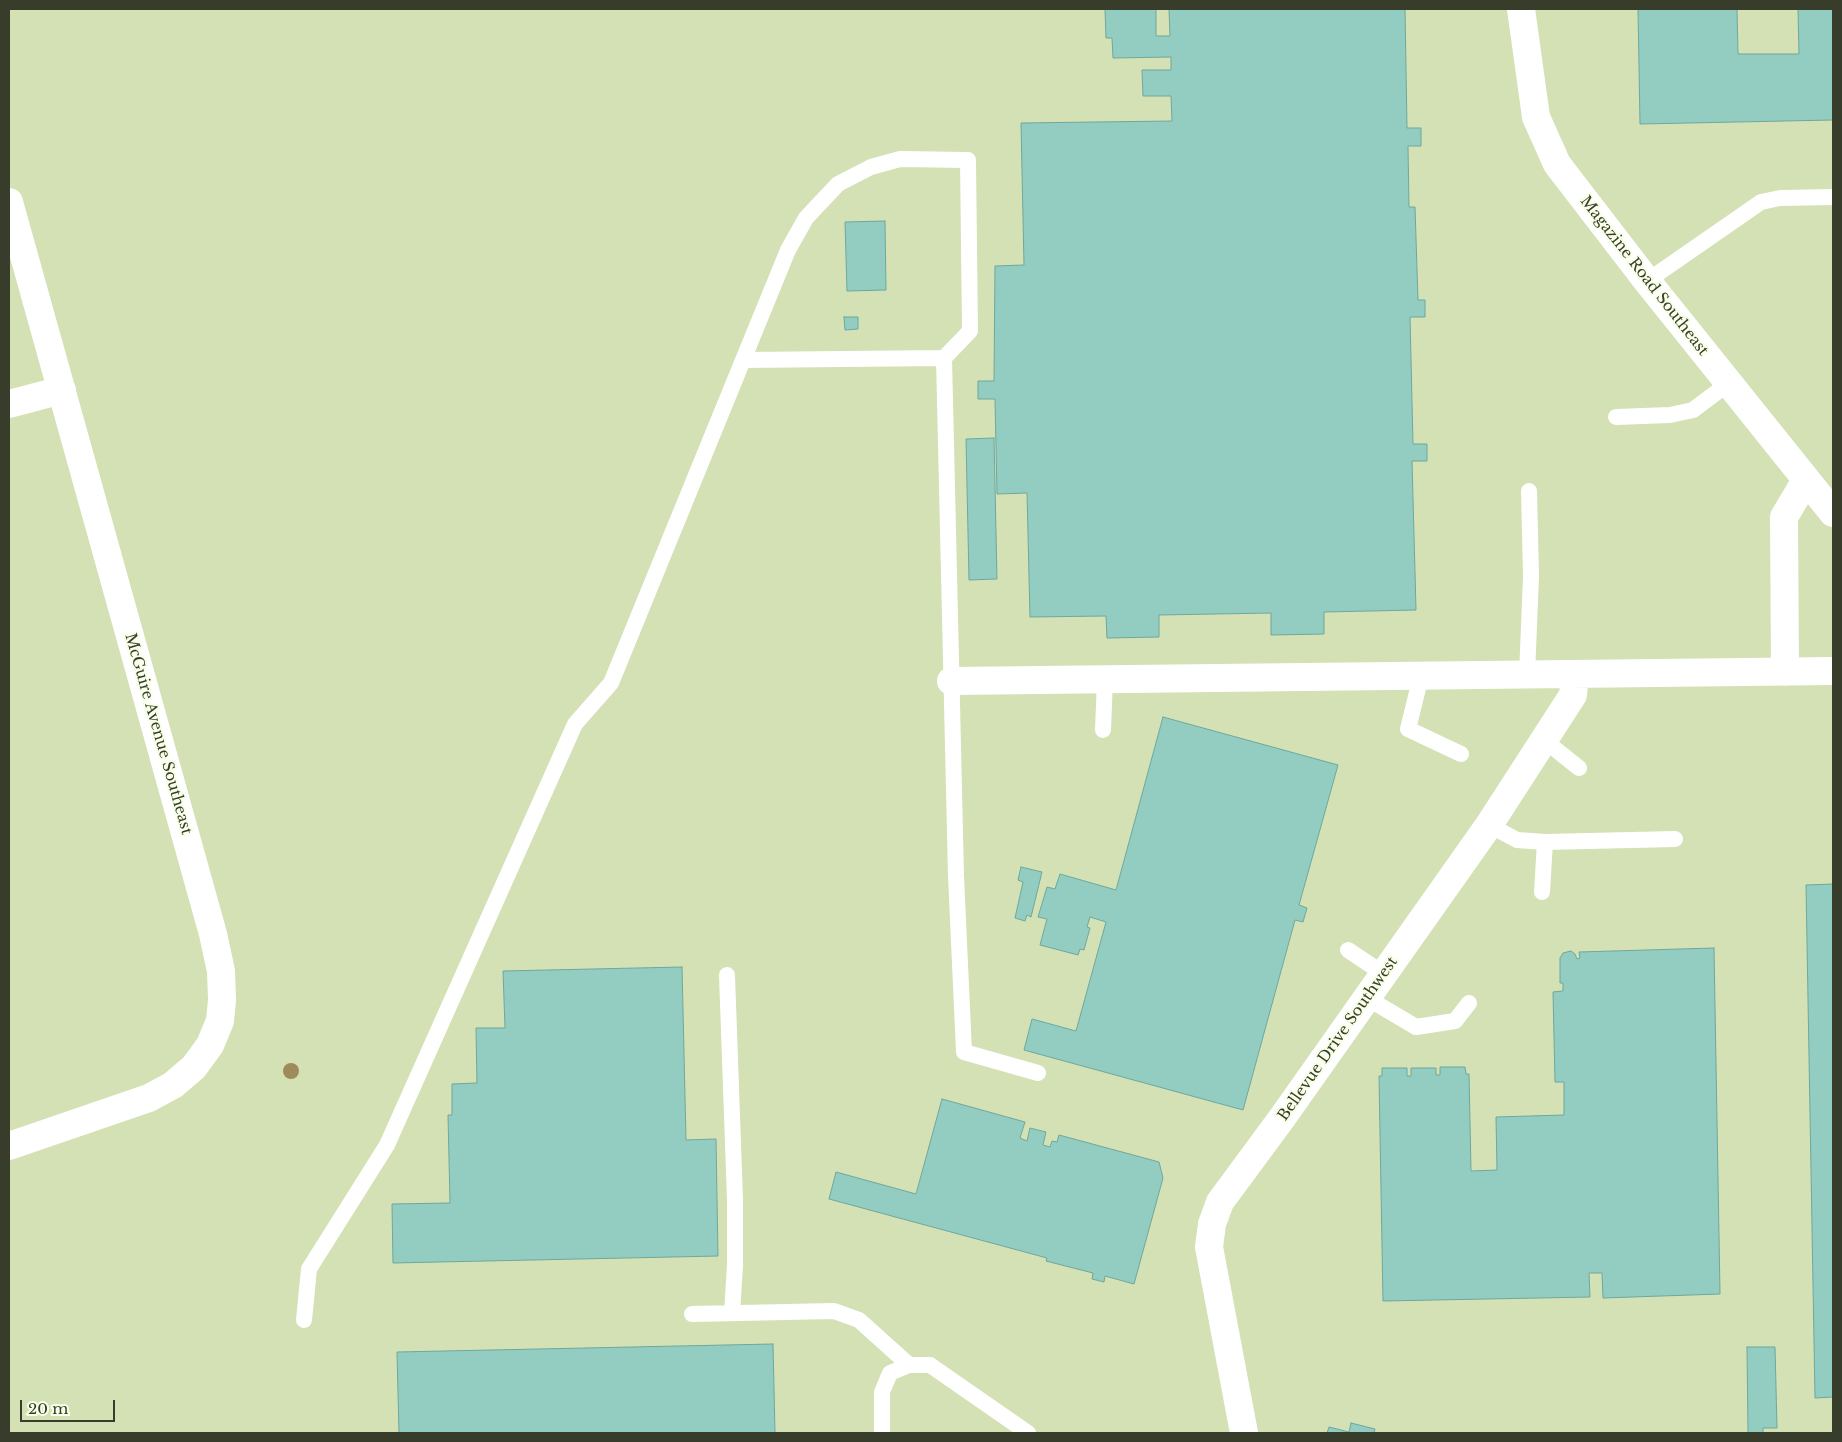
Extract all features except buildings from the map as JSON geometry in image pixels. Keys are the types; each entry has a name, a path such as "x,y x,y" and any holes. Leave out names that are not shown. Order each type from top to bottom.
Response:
{"street":[{"name":"Magazine Road Southeast","path":"1521,9 1536,117 1557,164 1647,281 1833,513"},
{"name":"McGuire Avenue Southeast","path":"9,202 213,934 221,971 222,1000 220,1021 210,1045 194,1067 174,1086 149,1098 9,1146"},
{"path":"9,404 62,390"},
{"path":"1785,672 1784,518 1806,480"},
{"path":"951,681 1833,671"},
{"name":"Bellevue Drive Southwest","path":"1244,1433 1209,1247 1212,1224 1220,1202 1489,825 1573,695 1575,674"}],"lane":[{"path":"304,1320 309,1269 386,1145 575,724 611,684 788,250 806,218 838,184 871,167 900,158 968,160 970,331 944,358 956,876 964,1052 1038,1073"},
{"path":"1647,281 1761,202 1780,198 1833,197"},
{"path":"743,360 944,358"},
{"path":"1616,417 1670,415 1693,410 1729,383"},
{"path":"1527,674 1530,576 1529,491"},
{"path":"1421,676 1408,729 1460,754"},
{"path":"1103,730 1105,679"},
{"path":"1544,740 1580,768"},
{"path":"1489,825 1517,840 1545,842 1674,839"},
{"path":"1542,892 1545,842"},
{"path":"1348,950 1384,974"},
{"path":"726,975 735,1200 735,1265 732,1313"},
{"path":"1367,998 1416,1027 1455,1021 1469,1003"},
{"path":"692,1314 834,1311 859,1320 909,1365"},
{"path":"882,1433 882,1392 890,1373 909,1365 930,1365 1028,1433"}]}
